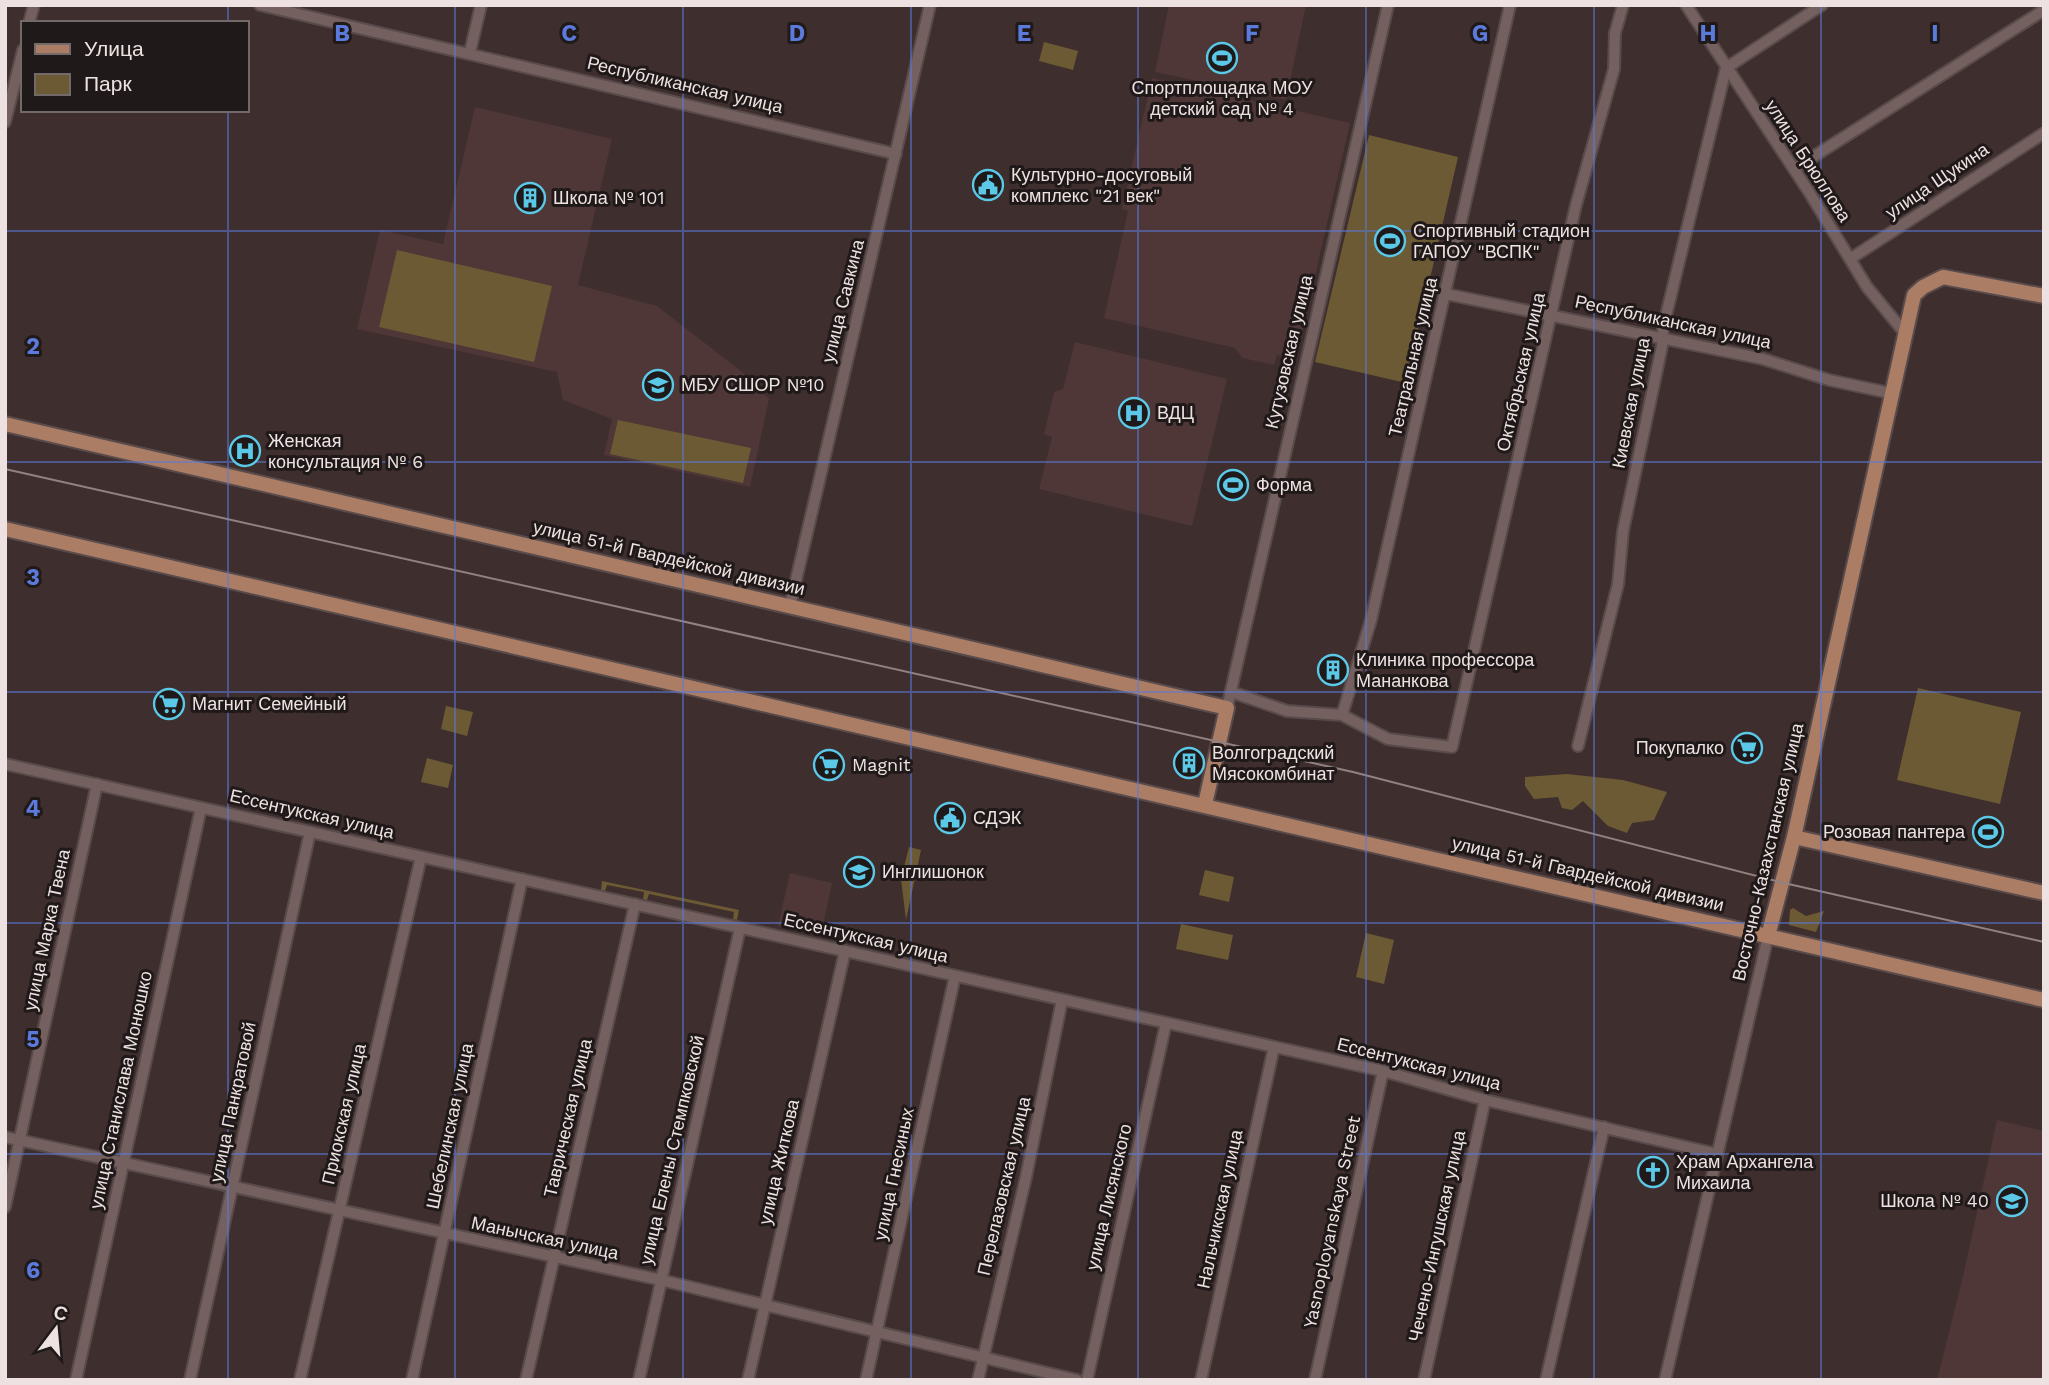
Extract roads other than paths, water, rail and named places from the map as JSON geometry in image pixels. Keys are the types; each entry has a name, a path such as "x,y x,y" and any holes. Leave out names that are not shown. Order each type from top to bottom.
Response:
{"main road":[{"name":"Восточно-Казахстанская улица","path":"1768,936 1794,837 1914,295 1943,277 2044,296"},
{"name":"улица 51-й Гвардейской дивизии","path":"5,424 1227,708"},
{"name":"улица 51-й Гвардейской дивизии","path":"5,529 196,576 1205,804 2044,1000"},
{"path":"1205,804 1227,708"},
{"path":"1794,837 2044,893"}],"street":[{"name":"Республиканская улица","path":"262,5 896,153"},
{"path":"470,52 481,5"},
{"name":"улица Савкина","path":"790,606 930,5"},
{"name":"Кутузовская улица","path":"1227,708 1388,5"},
{"name":"Театральная улица","path":"1342,715 1371,620 1510,5"},
{"name":"Октябрьская улица","path":"1342,715 1388,739 1452,747 1576,205 1614,69 1615,33 1623,5"},
{"name":"улица Брюллова","path":"1686,5 1794,169 1867,287 1904,332"},
{"path":"1726,68 1822,5"},
{"path":"1794,169 2044,10"},
{"path":"5,122 21,58"},
{"name":"Киевская улица","path":"1578,746 1619,584 1623,531 1664,338 1669,302 1726,68"},
{"name":"улица Щукина","path":"1850,259 2044,132"},
{"name":"Республиканская улица","path":"1446,294 1763,359 1829,380 1891,393"},
{"path":"1231,692 1287,711 1342,715"},
{"name":"Ессентукская улица","path":"5,764 1382,1071 1485,1100 1717,1154"},
{"name":"улица Марка Твена","path":"5,1207 97,784"},
{"name":"улица Станислава Монюшко","path":"76,1380 201,808"},
{"name":"улица Панкратовой","path":"190,1380 310,832"},
{"name":"Приокская улица","path":"300,1380 421,857"},
{"name":"Шебелинская улица","path":"412,1380 522,879"},
{"name":"Таврическая улица","path":"526,1380 635,904"},
{"name":"улица Елены Стемпковской","path":"639,1380 740,928"},
{"name":"Восточно-Казахстанская улица","path":"1665,1380 1768,936"},
{"name":"улица Житкова","path":"748,1380 845,951"},
{"name":"улица Гнесиных","path":"866,1380 955,976"},
{"name":"Перелазовская улица","path":"978,1380 1026,1177 1062,1000"},
{"name":"улица Лисянского","path":"1087,1380 1166,1023"},
{"name":"Нальчикская улица","path":"1201,1380 1274,1047"},
{"name":"Yasnoployanskaya Street","path":"1315,1380 1382,1071"},
{"name":"Чечено-Ингушская улица","path":"1424,1380 1485,1100"},
{"path":"1546,1380 1604,1127"},
{"name":"Манычская улица","path":"5,1137 661,1280 1077,1380"}],"tram line":[{"path":"5,469 1353,772 1784,883 2044,942"}],"place":[{"name":"Спортплощадка МОУ детский сад № 4","path":"1222,58"},
{"name":"Культурно-досуговый комплекс \"21 век\"","path":"988,185"},
{"name":"Школа № 101","path":"530,198"},
{"name":"Спортивный стадион ГАПОУ \"ВСПК\"","path":"1390,241"},
{"name":"МБУ СШОР №10","path":"658,385"},
{"name":"ВДЦ","path":"1134,413"},
{"name":"Женская консультация № 6","path":"245,451"},
{"name":"Форма","path":"1233,485"},
{"name":"Клиника профессора Мананкова","path":"1333,670"},
{"name":"Магнит Семейный","path":"169,704"},
{"name":"Покупалко","path":"1747,748"},
{"name":"Волгоградский Мясокомбинат","path":"1189,763"},
{"name":"Magnit","path":"829,765"},
{"name":"СДЭК","path":"950,818"},
{"name":"Розовая пантера","path":"1988,832"},
{"name":"Инглишонок","path":"859,872"},
{"name":"Храм Архангела Михаила","path":"1653,1172"},
{"name":"Школа № 40","path":"2012,1201"}]}
